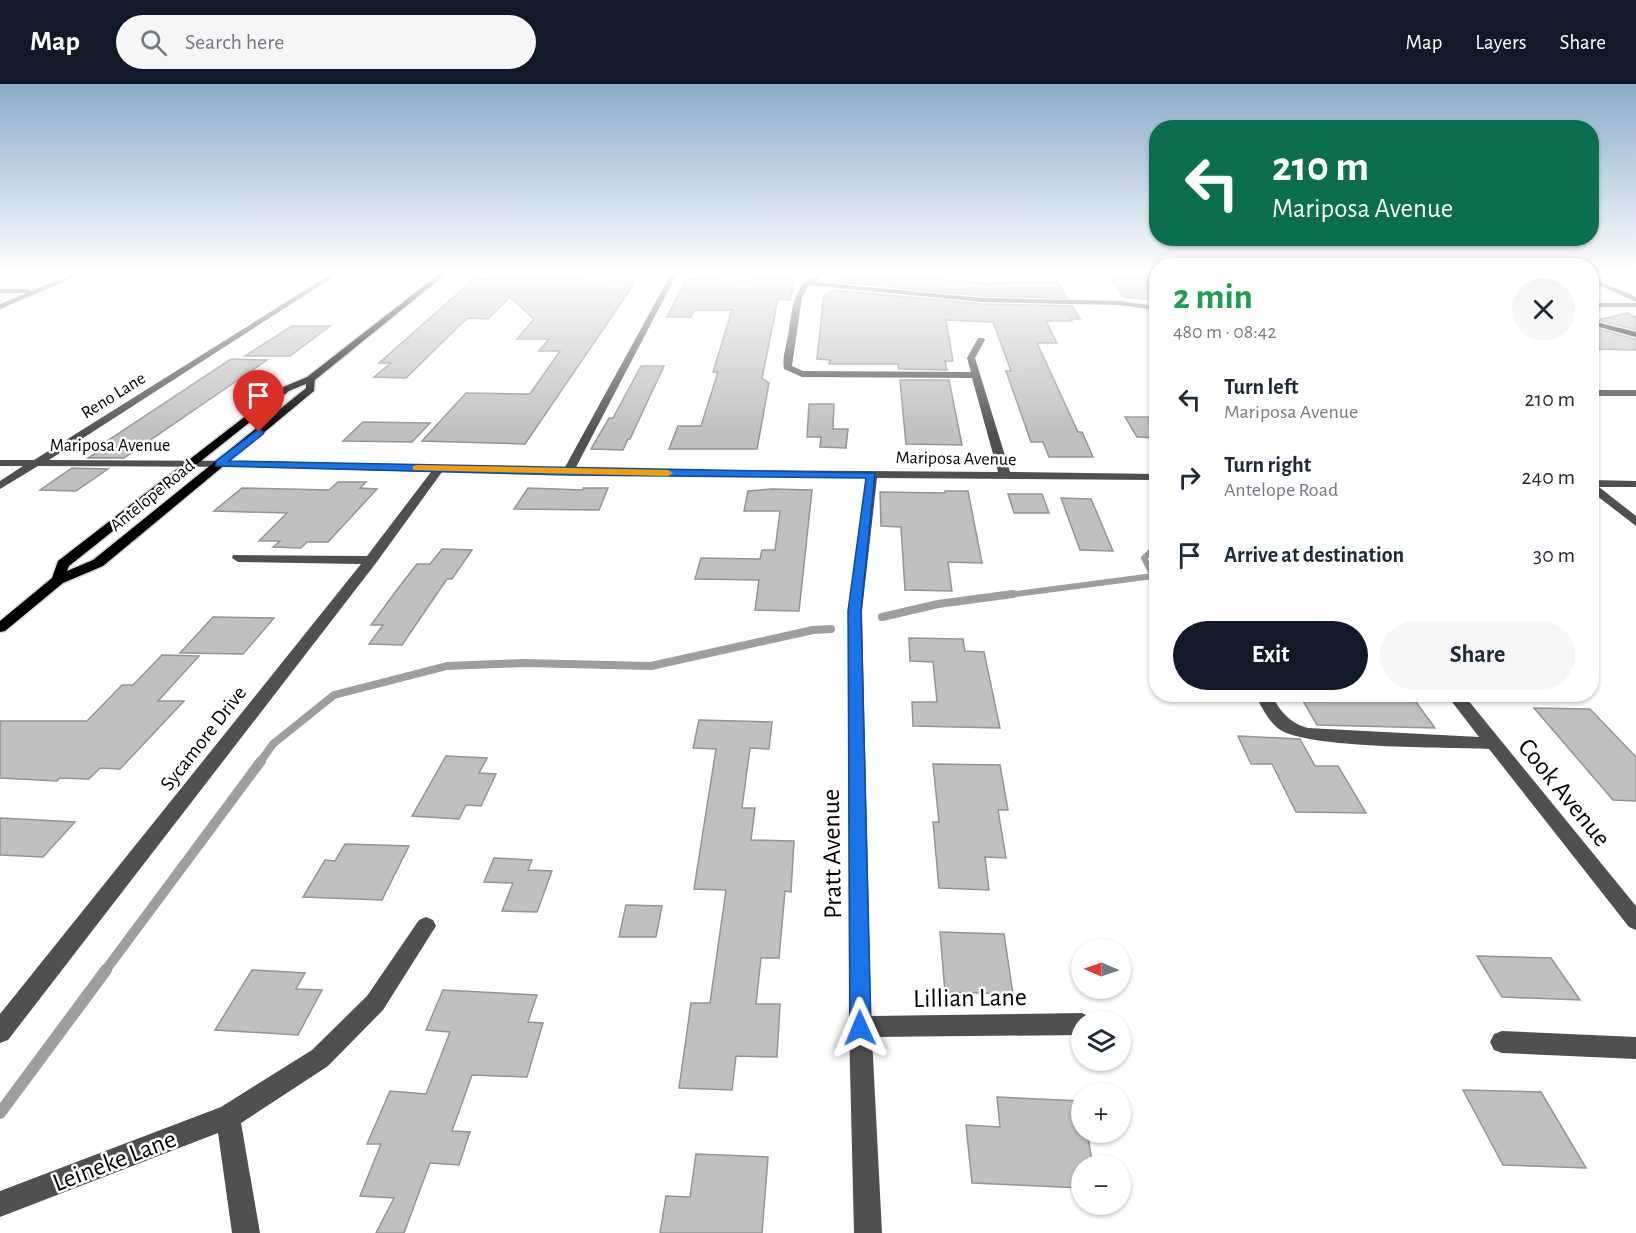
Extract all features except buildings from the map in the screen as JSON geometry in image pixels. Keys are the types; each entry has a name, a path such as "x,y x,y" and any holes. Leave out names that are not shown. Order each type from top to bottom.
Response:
{"main road":[{"name":"Antelope Road","path":"58,580 63,564 286,389 310,379 375,328"},
{"path":"1610,328 1636,334"},
{"name":"Antelope Road","path":"0,628 58,580 98,563 311,388 310,379"}],"street":[{"name":"Reno Lane","path":"0,486 250,328"},
{"path":"568,472 645,328"},
{"path":"793,328 787,368 802,374 975,375"},
{"path":"981,340 971,358 1005,476"},
{"path":"1599,393 1636,393"},
{"name":"Mariposa Avenue","path":"0,463 192,463 568,472 1149,477"},
{"name":"Sycamore Drive","path":"0,1032 371,560 439,469"},
{"name":"Pratt Avenue","path":"868,1233 860,1028 855,611 872,475"},
{"path":"1599,485 1636,484"},
{"path":"1599,491 1636,522"},
{"path":"238,558 371,560"},
{"path":"1267,702 1274,717 1293,731 1320,736 1492,743"},
{"name":"Cook Avenue","path":"1460,702 1636,921"},
{"name":"Leineke Lane","path":"0,1204 228,1117 320,1058 375,1003 426,926"},
{"name":"Lillian Lane","path":"860,1028 1071,1024"},
{"path":"1502,1042 1636,1048"},
{"path":"228,1117 246,1233"}],"waterway":[{"path":"1149,553 1144,558 1149,568"},
{"path":"1001,596 1149,577"},
{"path":"882,617 938,604 1013,594"},
{"path":"260,762 273,744 334,695 447,666 524,663 651,666 813,630 831,629"},
{"path":"105,971 261,761"},
{"path":"0,1113 106,970"}],"slow traffic":[{"path":"417,468 668,473"}],"route":[{"path":"259,432 220,464 568,472 872,475 855,611 860,1028"}]}
